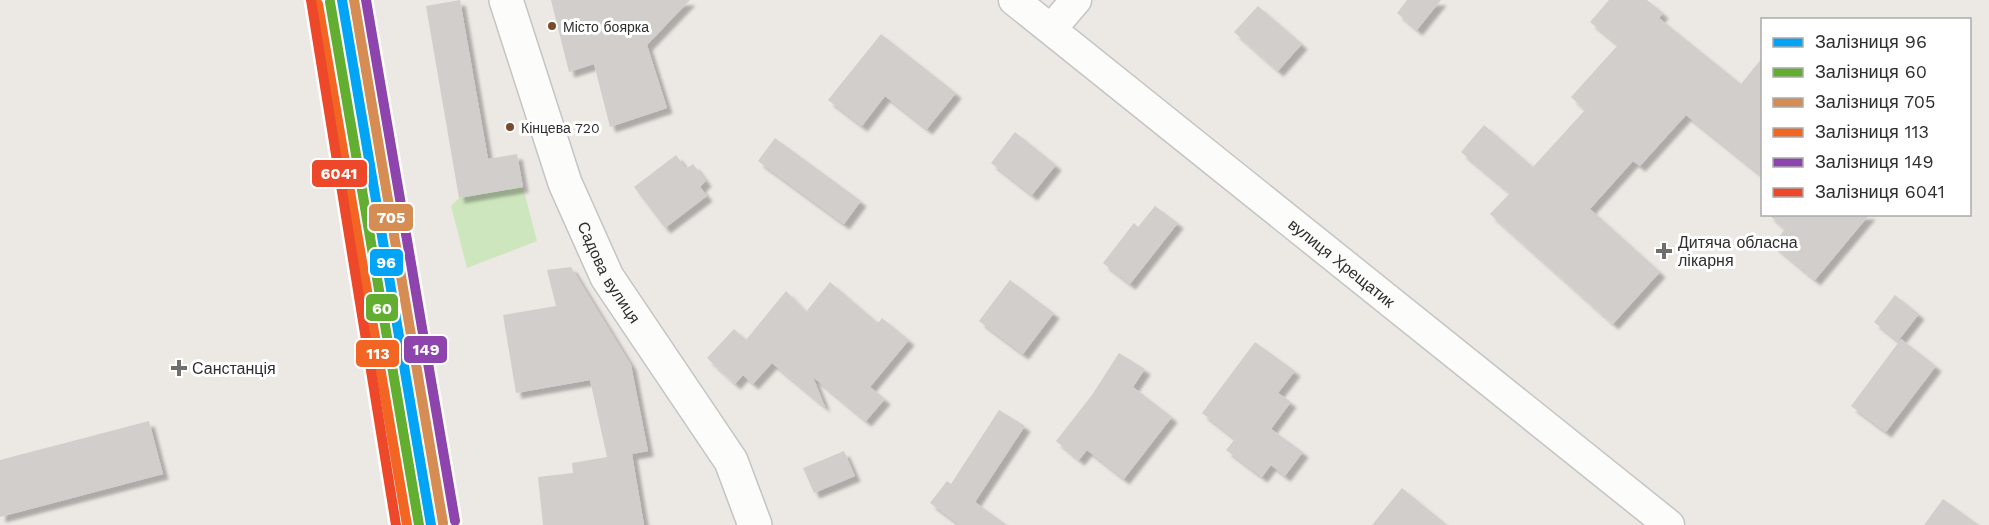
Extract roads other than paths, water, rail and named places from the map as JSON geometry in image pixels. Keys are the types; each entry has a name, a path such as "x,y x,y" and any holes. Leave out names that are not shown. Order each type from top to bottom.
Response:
{"street":[{"name":"Садова вулиця","path":"506,0 565,183 607,277 731,461 755,525"},
{"name":"вулиця Хрещатик","path":"1014,0 1052,28 1669,525"},
{"path":"1052,28 1076,0"}],"rail line":[{"name":"6041","path":"311,0 396,525"},
{"name":"96","path":"342,0 431,525"},
{"name":"705","path":"354,0 443,523"},
{"name":"149","path":"366,0 455,521"},
{"name":"60","path":"330,2 419,525"},
{"name":"113","path":"318,4 407,525"}],"place":[{"name":"Місто боярка","path":"552,26"},
{"name":"Кінцева 720","path":"510,127"},
{"name":"Дитяча обласна лікарня","path":"1664,251"},
{"name":"Санстанція","path":"179,368"}]}
